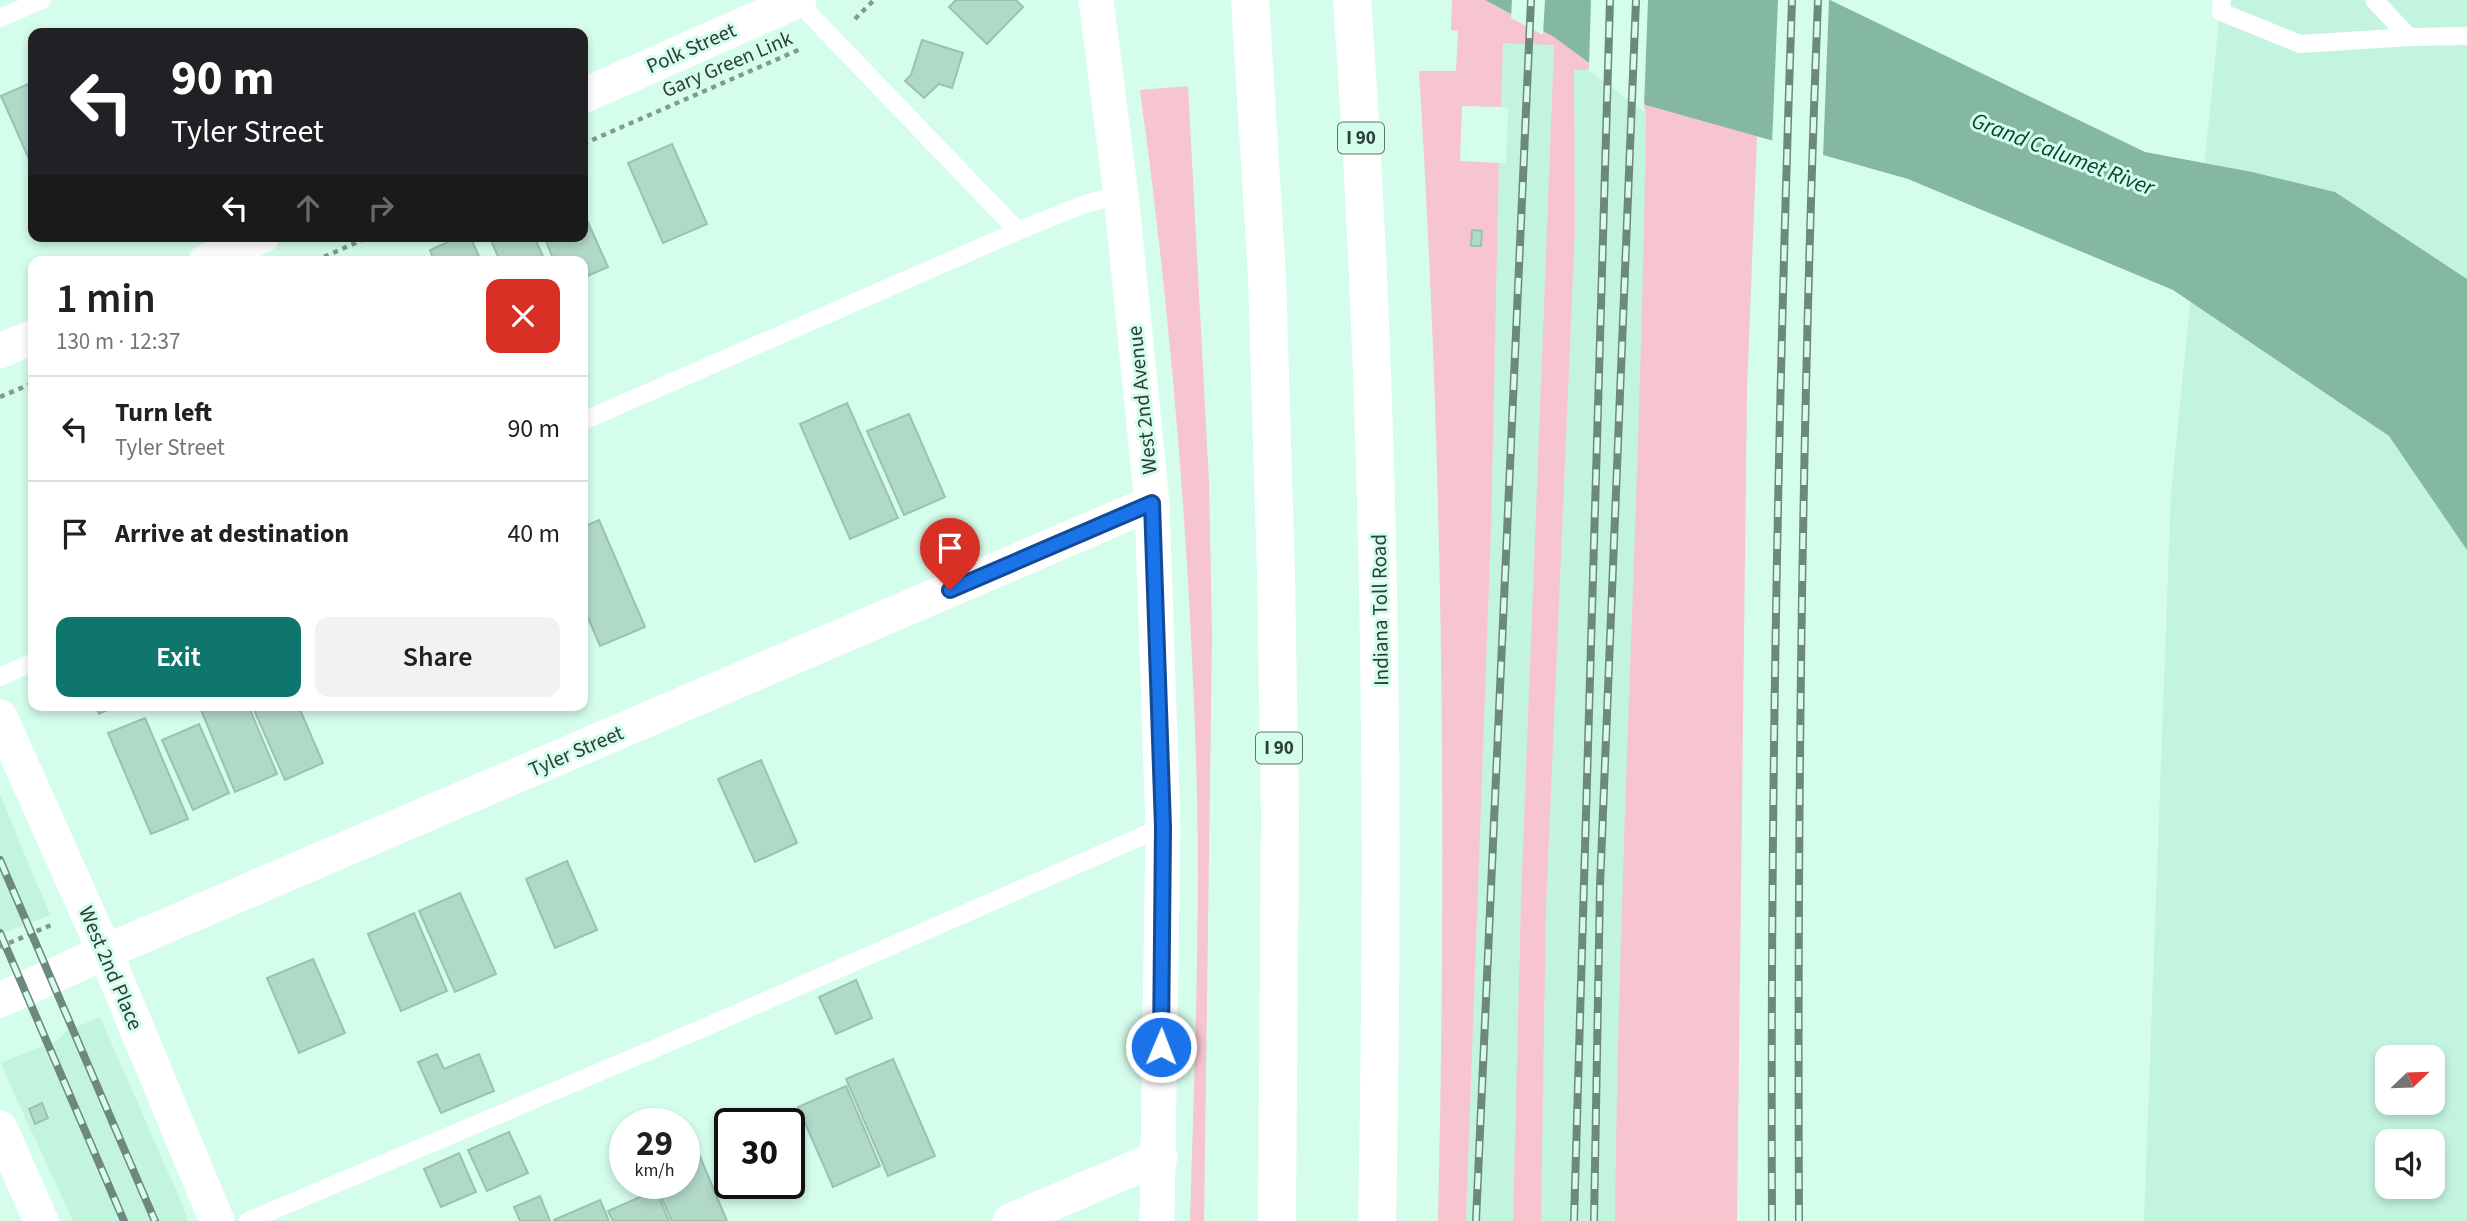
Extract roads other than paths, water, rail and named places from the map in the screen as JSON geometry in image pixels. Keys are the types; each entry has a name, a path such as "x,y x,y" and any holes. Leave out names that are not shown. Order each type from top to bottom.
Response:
{"highway":[{"name":"I 90","path":"1250,0 1267,276 1280,814 1277,1221"},
{"name":"Indiana Toll Road","path":"1352,0 1369,277 1380,568 1382,769 1377,1221"}],"street":[{"name":"West 2nd Avenue","path":"1096,0 1121,195 1152,503 1163,827 1157,1221"},
{"name":"Polk Street","path":"588,94 797,1"},
{"path":"217,256 249,242"},
{"path":"0,351 28,339"},
{"name":"Tyler Street","path":"0,1000 105,952 1152,503"},
{"name":"West 2nd Place","path":"0,717 105,952 218,1221"},
{"path":"0,1128 41,1221"},
{"path":"1010,1221 1160,1157"}],"lane":[{"path":"0,18 42,0"},
{"path":"2222,0 2221,12 2300,44 2467,36"},
{"path":"2374,0 2409,37"},
{"path":"797,1 1018,231"},
{"path":"588,419 1018,231 1085,204 1121,195"},
{"path":"0,677 28,664"},
{"path":"248,1221 726,1018 1163,827"}],"water":[{"name":"Grand Calumet River","path":"1485,0 1830,0 2145,152 2252,172 2335,192 2467,279 2467,550 2389,436 2173,290 1908,179 1646,105 1554,37"}],"railway":[{"path":"1476,1221 1531,0"},
{"path":"1574,1221 1610,0"},
{"path":"1594,1221 1600,886 1636,0"},
{"path":"1772,1221 1776,610 1792,0"},
{"path":"1799,1221 1802,610 1818,0"},
{"path":"0,860 155,1221"},
{"path":"0,933 124,1221"}]}
